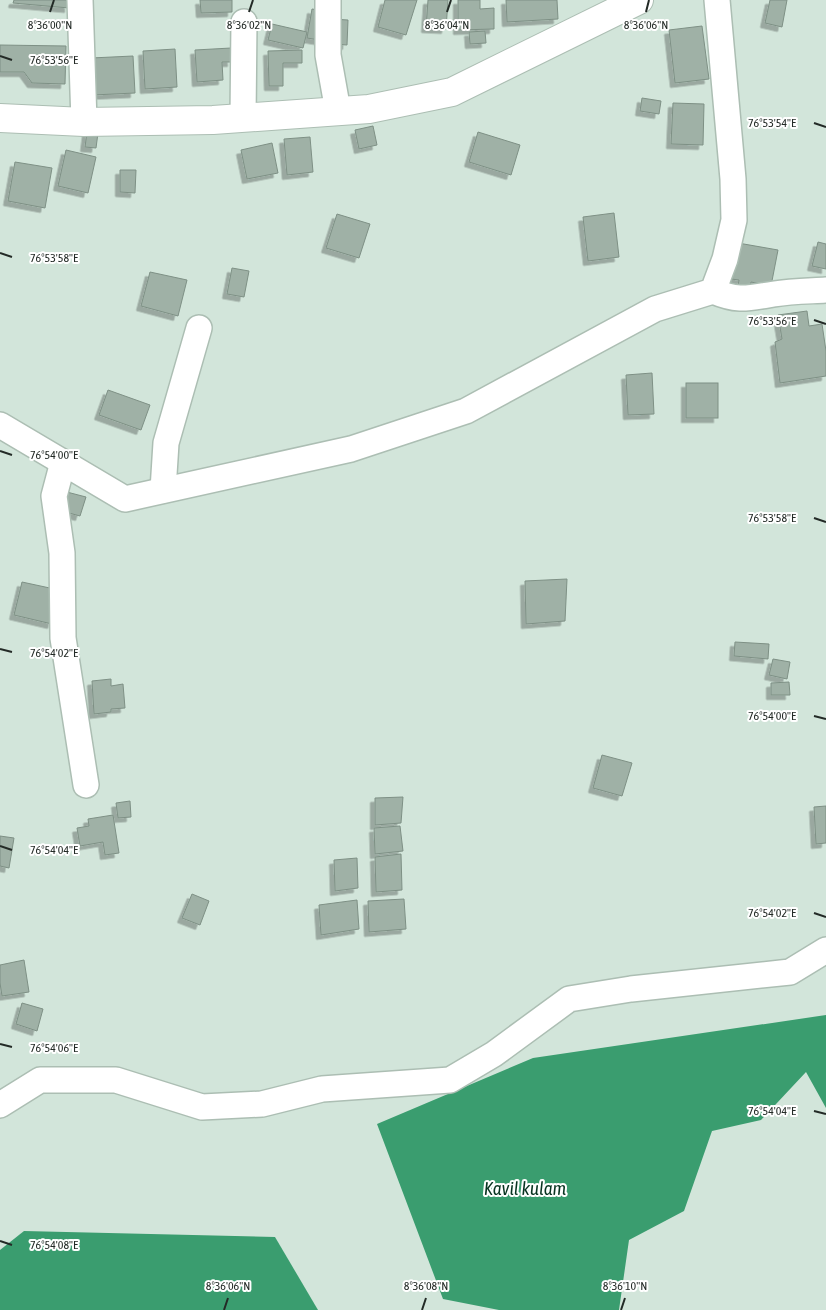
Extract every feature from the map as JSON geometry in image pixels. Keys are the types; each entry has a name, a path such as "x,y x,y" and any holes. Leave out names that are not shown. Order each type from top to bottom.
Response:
{"main road":[{"path":"0,118 84,122 213,120 369,109 452,92 639,0"}],"street":[{"path":"80,0 84,122"},
{"path":"328,0 328,54 338,111"},
{"path":"712,291 725,259 734,220 733,179 717,0"},
{"path":"243,118 244,22"},
{"path":"0,425 125,499 351,449 466,411 655,309 712,291 724,296 748,299 775,294 826,290"},
{"path":"163,490 166,443 199,328"},
{"path":"64,462 54,496 62,553 63,638 86,785"},
{"path":"0,1105 40,1080 116,1080 202,1107 262,1104 322,1089 450,1080 494,1054 569,999 631,989 790,972 826,950"}],"water":[{"name":"Kavil kulam","path":"826,1015 826,1108 806,1072 761,1120 712,1131 684,1211 629,1240 619,1310 499,1310 443,1299 377,1124 533,1058"},
{"path":"24,1231 275,1237 318,1310 0,1310 0,1250"}],"building":[{"path":"14,0 69,0 69,8 13,3"},
{"path":"200,0 232,0 232,12 201,13"},
{"path":"385,0 417,0 406,35 378,27"},
{"path":"428,0 448,0 446,29 426,28"},
{"path":"458,0 480,0 480,9 494,8 494,29 458,30"},
{"path":"506,0 557,0 558,19 507,22"},
{"path":"770,0 787,0 782,27 765,23"},
{"path":"312,9 325,11 319,40 307,38"},
{"path":"332,19 348,20 347,45 331,44"},
{"path":"272,24 307,32 303,48 268,40"},
{"path":"702,26 709,79 675,83 669,30"},
{"path":"485,31 486,43 470,44 469,32"},
{"path":"0,45 66,46 65,84 32,83 24,72 0,72"},
{"path":"231,48 232,62 222,62 223,80 197,82 195,50"},
{"path":"175,49 177,87 145,89 143,51"},
{"path":"302,50 302,63 283,63 283,86 269,86 268,51"},
{"path":"133,56 135,93 93,95 91,58"},
{"path":"642,98 661,101 659,114 640,111"},
{"path":"673,103 704,104 703,145 671,144"},
{"path":"373,126 377,145 359,149 355,130"},
{"path":"87,132 98,133 96,148 85,147"},
{"path":"478,132 520,145 511,175 469,162"},
{"path":"310,137 313,172 287,175 284,139"},
{"path":"272,143 278,173 247,179 241,150"},
{"path":"66,150 96,157 88,193 58,186"},
{"path":"15,162 52,168 45,208 8,201"},
{"path":"120,170 136,170 135,193 120,192"},
{"path":"614,213 619,257 588,261 583,217"},
{"path":"337,214 370,224 359,258 326,248"},
{"path":"818,242 826,244 826,269 812,266"},
{"path":"738,243 778,250 771,286 751,282 749,293 737,291 739,280 731,279"},
{"path":"232,268 249,271 244,297 227,294"},
{"path":"150,272 187,280 178,316 141,306"},
{"path":"807,311 809,326 822,324 826,351 826,376 780,383 775,342 782,339 778,315"},
{"path":"652,373 654,414 628,415 626,375"},
{"path":"686,383 718,383 718,418 686,418"},
{"path":"108,390 150,405 141,430 99,415"},
{"path":"63,491 86,497 80,516 58,510"},
{"path":"567,579 565,621 526,624 525,581"},
{"path":"22,582 59,590 52,624 14,615"},
{"path":"735,642 769,644 768,659 734,656"},
{"path":"773,659 790,662 787,679 769,675"},
{"path":"111,679 111,686 123,684 125,708 111,709 111,712 94,714 92,681"},
{"path":"789,682 790,695 771,695 771,683"},
{"path":"602,755 632,763 622,796 593,788"},
{"path":"403,797 401,823 375,825 375,798"},
{"path":"130,801 131,817 118,818 116,803"},
{"path":"826,806 826,843 816,844 814,807"},
{"path":"113,815 119,853 105,855 103,842 80,846 77,828 89,826 88,819"},
{"path":"400,826 403,851 375,854 374,828"},
{"path":"0,836 14,838 9,868 0,866"},
{"path":"401,854 402,890 376,892 375,857"},
{"path":"357,858 358,888 335,891 334,860"},
{"path":"192,894 209,901 200,925 182,918"},
{"path":"404,899 406,929 369,932 368,901"},
{"path":"357,900 359,929 321,935 319,905"},
{"path":"24,960 29,992 2,996 0,965"},
{"path":"22,1003 43,1009 37,1031 16,1024"}]}
